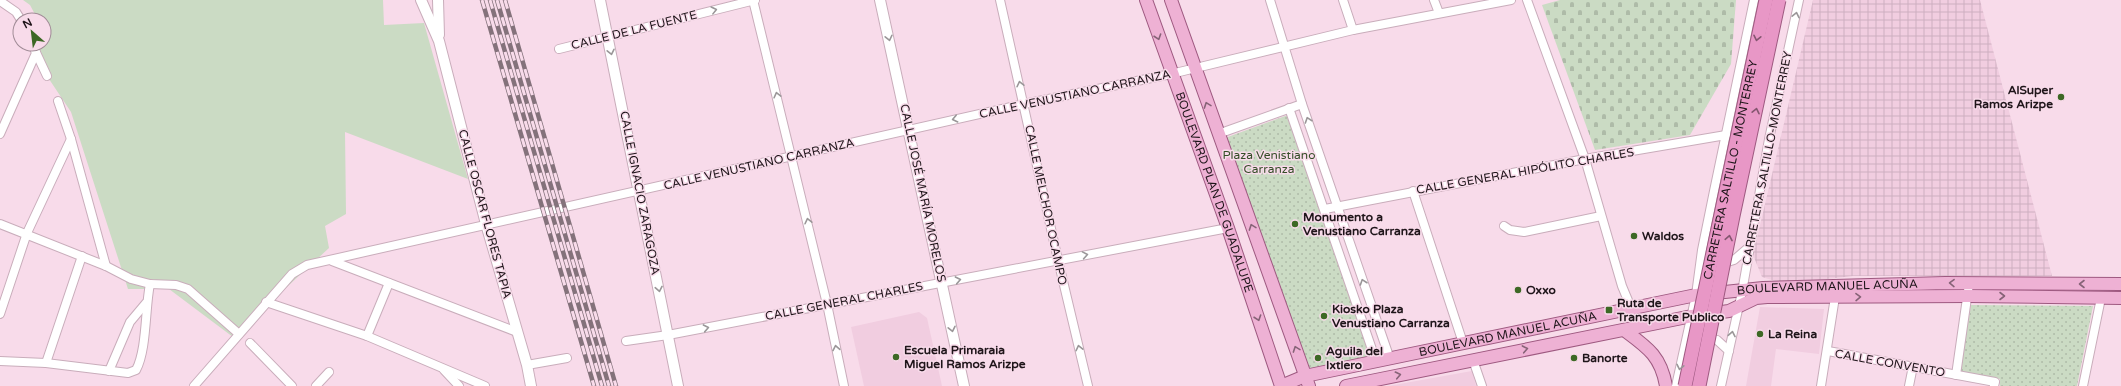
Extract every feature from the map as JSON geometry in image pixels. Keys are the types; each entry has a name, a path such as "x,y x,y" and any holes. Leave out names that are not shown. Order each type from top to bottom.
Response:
{"highway":[{"name":"CARRETERA SALTILLO - MONTERREY","path":"1685,386 1766,0"},
{"name":"CARRETERA SALTILLO - MONTERREY","path":"1699,386 1733,216 1779,0"}],"main road":[{"name":"BOULEVARD PLAN DE GUADALUPE","path":"1146,0 1171,74 1228,228 1281,386"},
{"name":"BOULEVARD PLAN DE GUADALUPE","path":"1171,0 1307,381"},
{"name":"BOULEVARD MANUEL ACUÑA","path":"1346,386 1692,316 1723,312 1738,308 1756,298 1835,297 2121,284"},
{"name":"BOULEVARD MANUEL ACUÑA","path":"1281,386 1307,381 1376,361 1632,310 1696,295 1742,292 1774,287 1842,285 2121,298"},
{"path":"1624,330 1649,348 1657,359 1663,372 1666,386"}],"street":[{"name":"CALLE OSCAR FLORES TAPIA","path":"421,0 439,42 486,224 527,365 531,386"},
{"name":"CALLE OSCAR FLORES TAPIA","path":"438,0 439,42"},
{"name":"CALLE IGNACIO ZARAGOZA","path":"600,0 640,191 678,386"},
{"name":"CALLE DE LA FUENTE","path":"559,49 754,0"},
{"path":"754,0 828,304 844,386"},
{"name":"CALLE JOSÉ MARÍA MORELOS","path":"880,0 910,129 964,386"},
{"name":"CALLE MELCHOR OCAMPO","path":"1000,0 1058,260 1088,386"},
{"path":"1270,0 1302,104 1390,359"},
{"path":"1343,0 1353,30"},
{"path":"1434,0 1439,13"},
{"name":"CALLE VENUSTIANO CARRANZA","path":"194,386 292,274 299,268 307,265 332,261 580,202 640,191 792,155 1024,104 1171,74 1353,30 1511,0"},
{"path":"1527,0 1585,159 1622,286 1632,310"},
{"path":"1676,386 1692,316 1702,250 1754,0"},
{"name":"CARRETERA SALTILLO-MONTERREY","path":"1721,386 1742,292 1769,139 1799,0"},
{"path":"0,1 16,12"},
{"path":"36,53 47,76"},
{"path":"0,134 36,53"},
{"path":"58,101 71,139 106,266"},
{"path":"1218,134 1302,104"},
{"path":"1289,108 1376,361"},
{"name":"CALLE GENERAL HIPÓLITO CHARLES","path":"1325,209 1585,159 1726,135"},
{"path":"0,314 27,233 71,139"},
{"path":"1302,144 1315,140"},
{"path":"1413,191 1463,343"},
{"path":"1504,226 1510,230 1524,232 1601,216"},
{"path":"0,224 27,233 106,266 131,279 150,284 176,285 188,289 239,334"},
{"name":"CALLE GENERAL CHARLES","path":"626,341 668,335 1228,228"},
{"path":"1702,250 1708,258 1715,263 1720,264 1734,260 1749,247"},
{"path":"1339,251 1352,248"},
{"path":"46,363 82,256"},
{"path":"332,261 517,332"},
{"path":"367,336 389,283"},
{"path":"0,361 46,363 128,373 136,370 139,364 146,303 150,284"},
{"path":"1821,386 1828,351 1835,297 1842,285"},
{"path":"1956,375 1968,290"},
{"path":"2083,386 2101,298"},
{"path":"266,302 367,336 485,386"},
{"path":"109,371 130,322 146,303"},
{"path":"1359,312 1372,310"},
{"path":"1684,346 1699,338 1712,338 1729,351"},
{"path":"250,343 292,386"},
{"name":"CALLE CONVENTO","path":"1828,351 1995,382 1994,386"},
{"path":"527,365 567,358"},
{"path":"1473,360 1482,386"},
{"path":"1909,386 1913,366"},
{"path":"442,368 459,386"},
{"path":"316,386 330,372"}],"shaded area":[{"path":"1813,0 1980,0 2052,276 1853,276 1785,284 1762,277 1753,255"},
{"path":"1760,307 1824,309 1819,354 1776,349 1771,386 1746,386"},
{"name":"Escuela Primaraia Miguel Ramos Arizpe","path":"919,312 927,318 942,386 864,386 851,327"},
{"path":"1472,371 1476,386 1388,386"}],"green space":[{"path":"23,0 383,0 384,25 424,23 468,179 345,132 346,214 325,226 329,248 233,337 169,289 128,289 71,112 37,61 38,52 52,52 52,12 34,12 30,5"},
{"path":"1560,0 1736,0 1731,64 1690,135 1595,150 1542,5"},
{"name":"Plaza Venistiano Carranza","path":"1288,115 1370,356 1306,370 1225,138"},
{"path":"1971,305 2093,306 2077,386 2000,386 2000,379 1960,371"}],"railway":[{"path":"482,0 594,386"},
{"path":"490,0 602,386"},
{"path":"497,0 609,386"},
{"path":"505,0 616,386"}],"place":[{"name":"AlSuper Ramos Arizpe","path":"2061,97"},
{"name":"Monumento a Venustiano Carranza","path":"1295,224"},
{"name":"Waldos","path":"1634,236"},
{"name":"Oxxo","path":"1518,290"},
{"name":"Ruta de Transporte Publico","path":"1609,310"},
{"name":"Kiosko Plaza Venustiano Carranza","path":"1324,316"},
{"name":"La Reina","path":"1760,334"},
{"name":"Escuela Primaraia Miguel Ramos Arizpe","path":"896,357"},
{"name":"Aguila del Ixtlero","path":"1318,358"},
{"name":"Banorte","path":"1574,358"}]}
